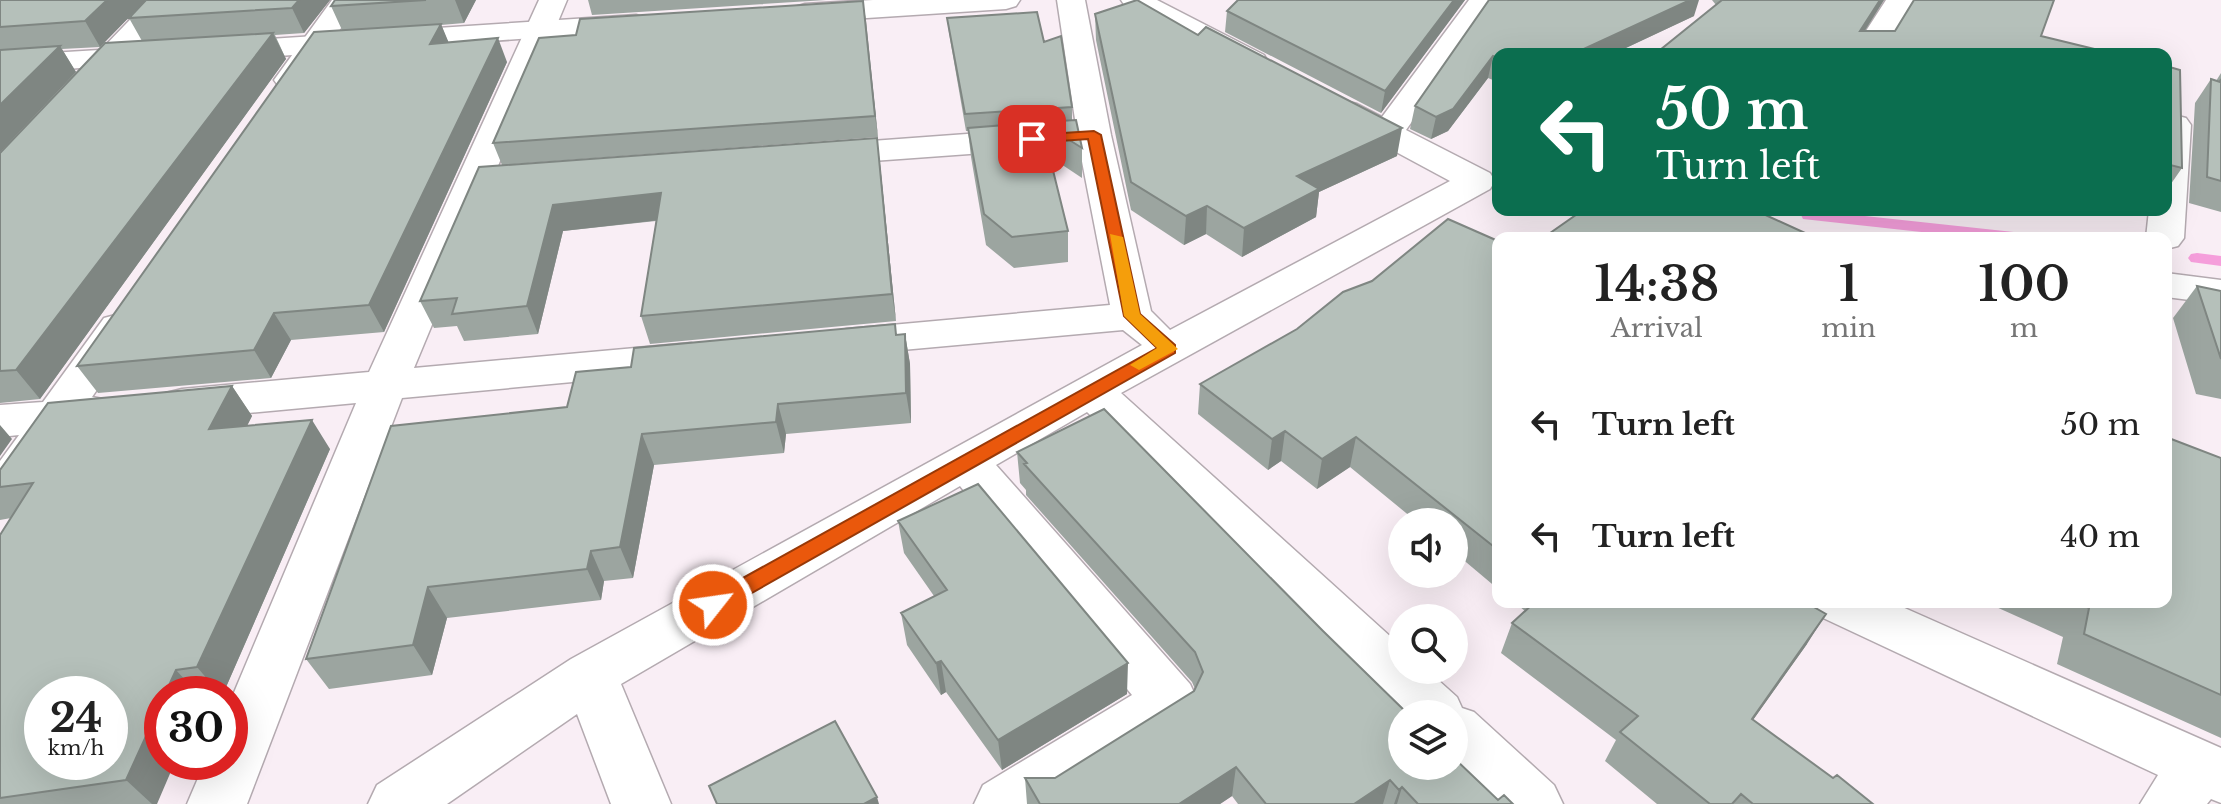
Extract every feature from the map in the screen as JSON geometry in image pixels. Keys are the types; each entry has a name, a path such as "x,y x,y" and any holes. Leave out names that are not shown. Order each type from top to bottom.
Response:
{"street":[{"path":"60,112 165,0"},
{"path":"269,109 346,0"},
{"path":"773,15 1006,0"},
{"path":"1071,0 1094,135 1132,316 1169,349"},
{"path":"1135,0 1487,184"},
{"path":"1387,133 1484,0"},
{"path":"1870,48 1900,0"},
{"path":"0,65 313,45 547,15 664,23"},
{"path":"217,804 385,385 491,179 547,15"},
{"path":"2172,147 2176,95"},
{"path":"777,158 1094,135"},
{"path":"398,804 590,675 1091,390 1487,184"},
{"path":"2172,286 2221,292"},
{"path":"0,496 137,301"},
{"path":"814,345 1132,316"},
{"path":"0,421 735,353"},
{"path":"1091,390 1422,700"},
{"path":"966,461 1170,701 1004,804"},
{"path":"1851,608 2198,782"},
{"path":"590,675 641,804"},
{"path":"1468,743 1533,804"}],"building":[{"path":"0,0 107,0 85,21 0,27"},
{"path":"146,0 299,0 292,8 129,18"},
{"path":"335,0 426,0 331,6"},
{"path":"1137,0 1198,35 1206,27 1402,128 1297,176 1319,189 1244,228 1207,206 1186,216 1131,182 1095,14"},
{"path":"1238,0 1454,0 1385,91 1227,11"},
{"path":"1489,0 1690,0 1586,48 1492,48 1492,57 1453,109 1436,117 1415,106"},
{"path":"1722,0 1880,0 1860,31 1895,31 1914,0 2054,0 2041,36 2090,48 1662,48"},
{"path":"863,1 875,116 493,143 539,38 576,35 580,19"},
{"path":"1037,12 1044,42 1061,36 1072,107 965,114 947,18"},
{"path":"441,24 430,44 498,38 369,305 274,313 254,350 77,366 314,32"},
{"path":"273,33 16,370 0,371 0,153 105,43"},
{"path":"60,46 0,105 0,50"},
{"path":"2172,68 2180,70 2182,168 2172,166"},
{"path":"2211,79 2220,82 2221,79 2221,181 2207,177"},
{"path":"1076,120 1082,148 1041,122"},
{"path":"1041,122 1068,231 1012,237 984,214 968,128"},
{"path":"877,138 892,294 641,316 661,193 553,205 527,306 452,314 457,298 420,301 479,167"},
{"path":"1574,216 1768,216 1803,232 1552,232"},
{"path":"1448,219 1492,238 1492,545 1468,526 1468,508 1445,508 1356,437 1322,459 1285,431 1272,439 1200,384 1297,329 1343,292 1372,281"},
{"path":"2197,286 2221,291 2221,359"},
{"path":"895,324 896,335 905,334 906,393 778,404 776,422 642,434 620,547 591,551 587,569 428,587 413,645 306,659 391,426 567,407 576,372 631,367 634,348"},
{"path":"232,386 209,429 312,420 197,667 176,670 173,676 144,676 144,740 128,776 128,676 24,676 24,780 126,780 0,798 0,535 33,483 0,487 0,470 48,403"},
{"path":"1104,409 1394,700 1388,700 1390,780 1354,804 1266,804 1236,767 1179,804 1040,804 1025,778 1055,778 1194,691 1203,672 1195,652 1024,464 1027,463 1017,452"},
{"path":"2172,439 2221,458 2221,695 2084,634 2089,608 2172,608"},
{"path":"978,484 1128,663 998,740 941,661 936,663 901,613 947,590 898,521"},
{"path":"1528,608 1816,608 1826,614 1752,719 1833,778 1837,775 1873,804 1753,804 1741,794 1732,804 1710,804 1620,732 1638,716 1512,623"},
{"path":"835,721 877,797 864,804 717,804 709,786"},
{"path":"1468,771 1498,800 1504,795 1513,804 1418,804 1402,787 1399,790 1390,780 1468,780"}],"waterway":[{"path":"1818,216 1967,232"},
{"path":"2197,258 2221,261"}],"slow traffic":[{"path":"1116,237 1132,316 1169,349 1139,365"}],"route":[{"path":"713,605 1091,390 1169,349 1132,316 1094,135 1032,139"}]}
